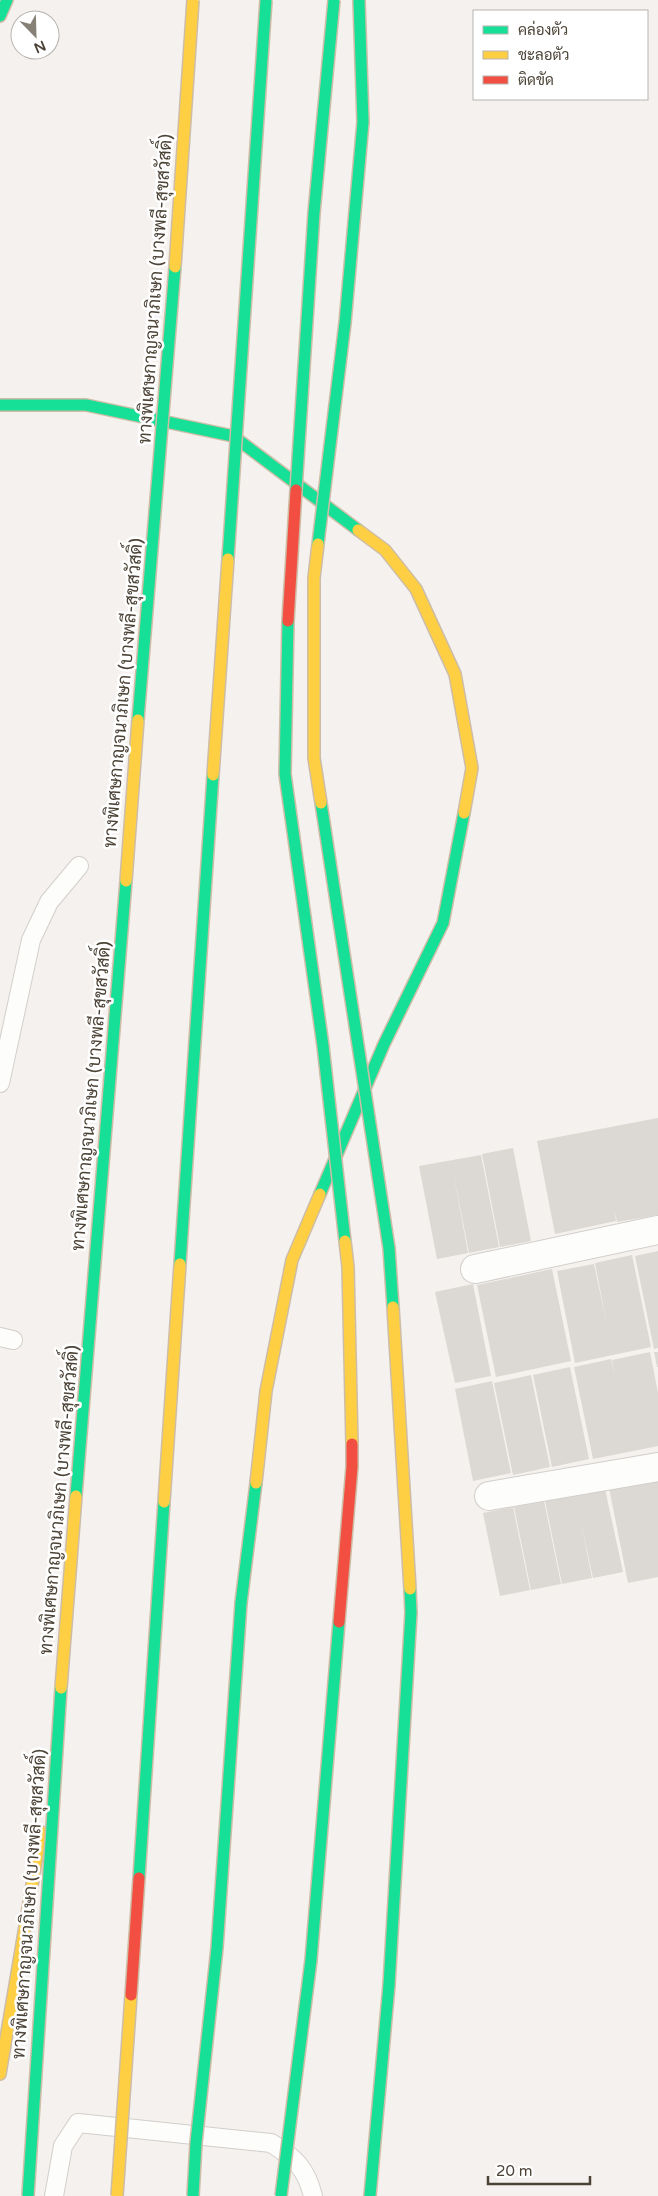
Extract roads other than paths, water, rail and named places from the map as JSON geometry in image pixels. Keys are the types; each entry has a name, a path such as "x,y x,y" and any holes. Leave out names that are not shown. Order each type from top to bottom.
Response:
{"highway":[{"path":"0,16 7,0"},
{"name":"ทางพิเศษกาญจนาภิเษก (บางพลี-สุขสวัสดิ์)","path":"28,2196 56,1750 178,222 193,0"},
{"path":"117,2196 266,0"},
{"path":"281,2196 311,1960 352,1466 348,1267 323,1046 285,774 289,593 314,213 334,0"},
{"path":"359,0 363,122 345,323 314,578 314,758 389,1248 411,1613 389,1984 370,2196"},
{"path":"0,405 86,405 233,436 385,550 416,589 455,674 472,768 443,923 384,1044 292,1260 266,1391 254,1507 241,1602 217,1948 196,2143 193,2196"},
{"path":"0,2074 20,1948 56,1750"}],"street":[{"path":"475,1269 658,1230"},
{"path":"489,1496 658,1468"}],"lane":[{"path":"0,1083 32,940 49,902 79,866"},
{"path":"54,2196 63,2146 78,2123 271,2143 294,2158 310,2185 313,2196"}]}
